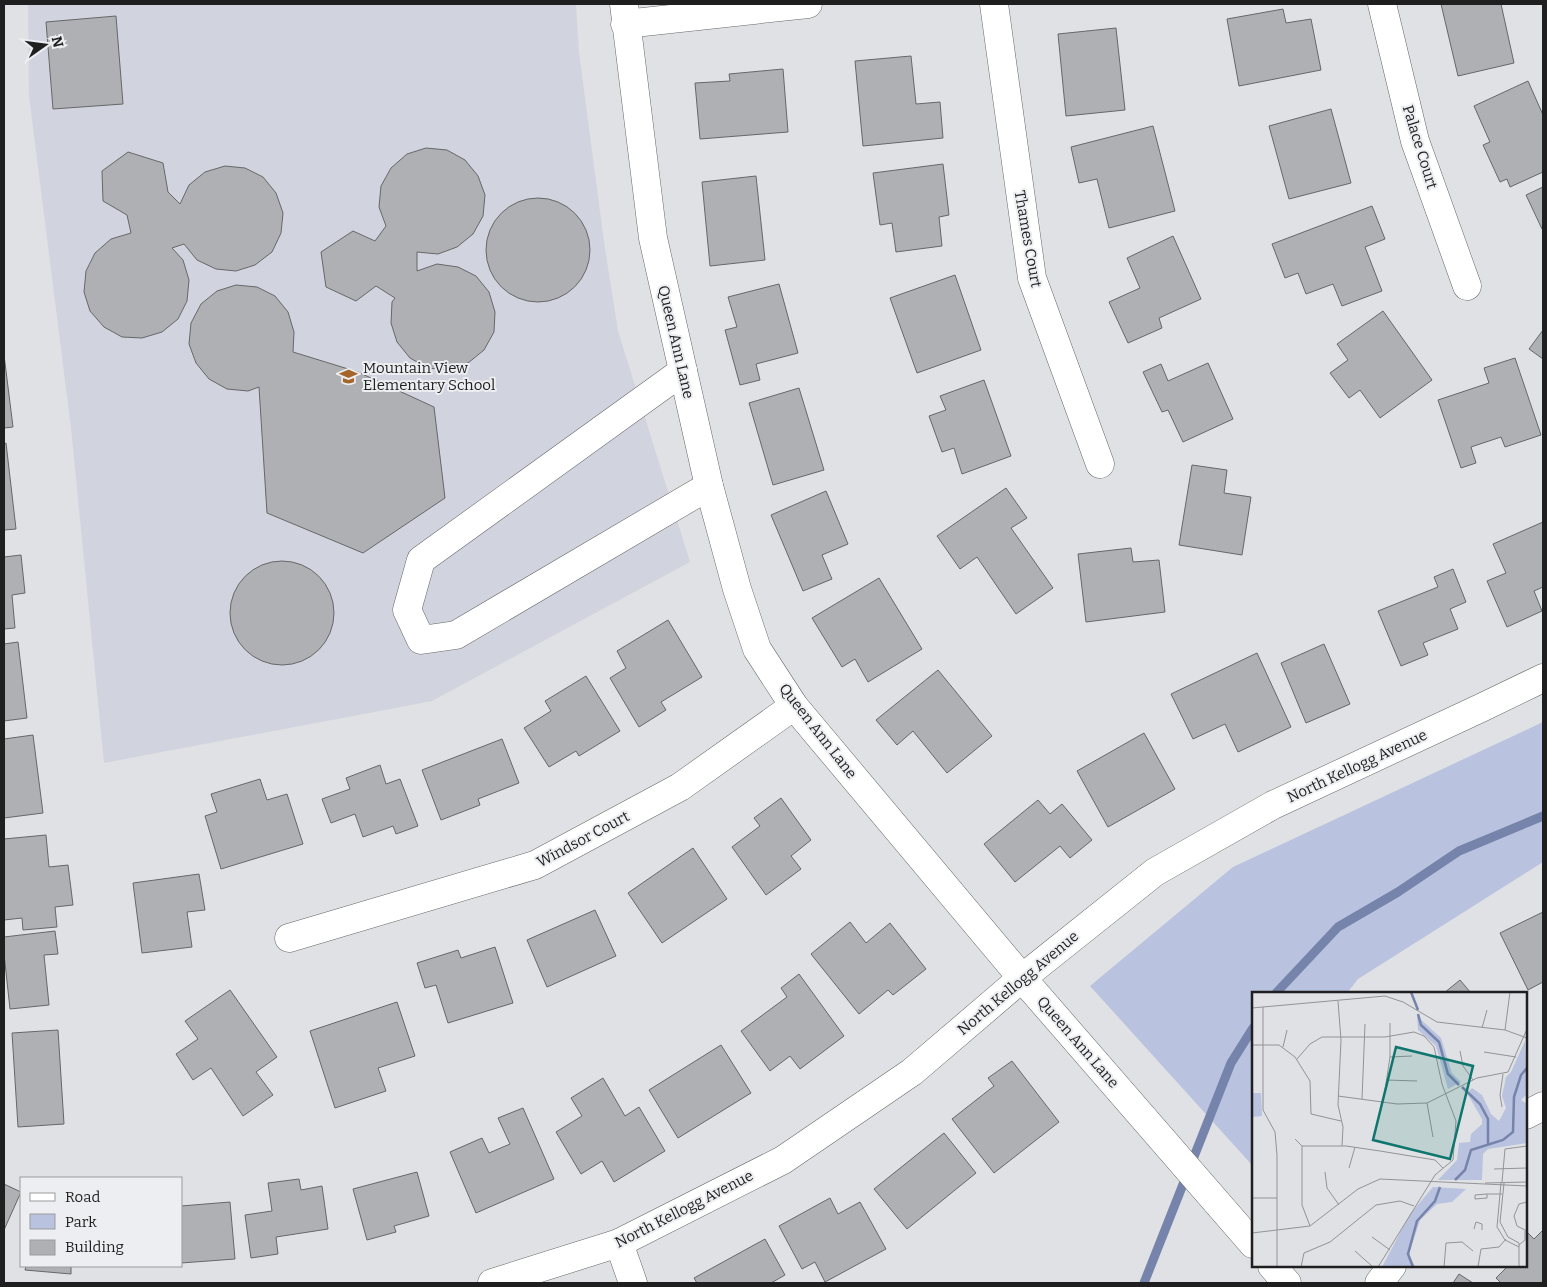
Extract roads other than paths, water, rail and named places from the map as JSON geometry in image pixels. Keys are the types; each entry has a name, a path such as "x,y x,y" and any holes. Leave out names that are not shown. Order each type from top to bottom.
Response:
{"street":[{"path":"624,14 808,4"},
{"name":"Thames Court","path":"994,4 1032,278 1100,464"},
{"name":"Palace Court","path":"1382,4 1415,141 1467,286"},
{"name":"Queen Ann Lane","path":"624,14 653,238 709,486 737,589 757,649 794,706 1022,978 1252,1243"},
{"path":"683,371 421,560 407,610 421,640 456,635 709,486"},
{"name":"North Kellogg Avenue","path":"492,1283 619,1244 783,1160 912,1072 1022,978 1155,872 1273,805 1543,678"},
{"name":"Windsor Court","path":"289,938 535,865 680,787 794,706"},
{"path":"1527,1114 1543,1106"},
{"path":"619,1244 633,1283"},
{"path":"1273,1267 1287,1283"},
{"path":"1379,1283 1391,1267"}],"waterway":[{"path":"1277,992 1338,927 1398,892 1459,851 1543,816"},
{"path":"1144,1283 1231,1063 1252,1030"}],"place":[{"name":"Mountain View Elementary School","path":"349,377"}]}
